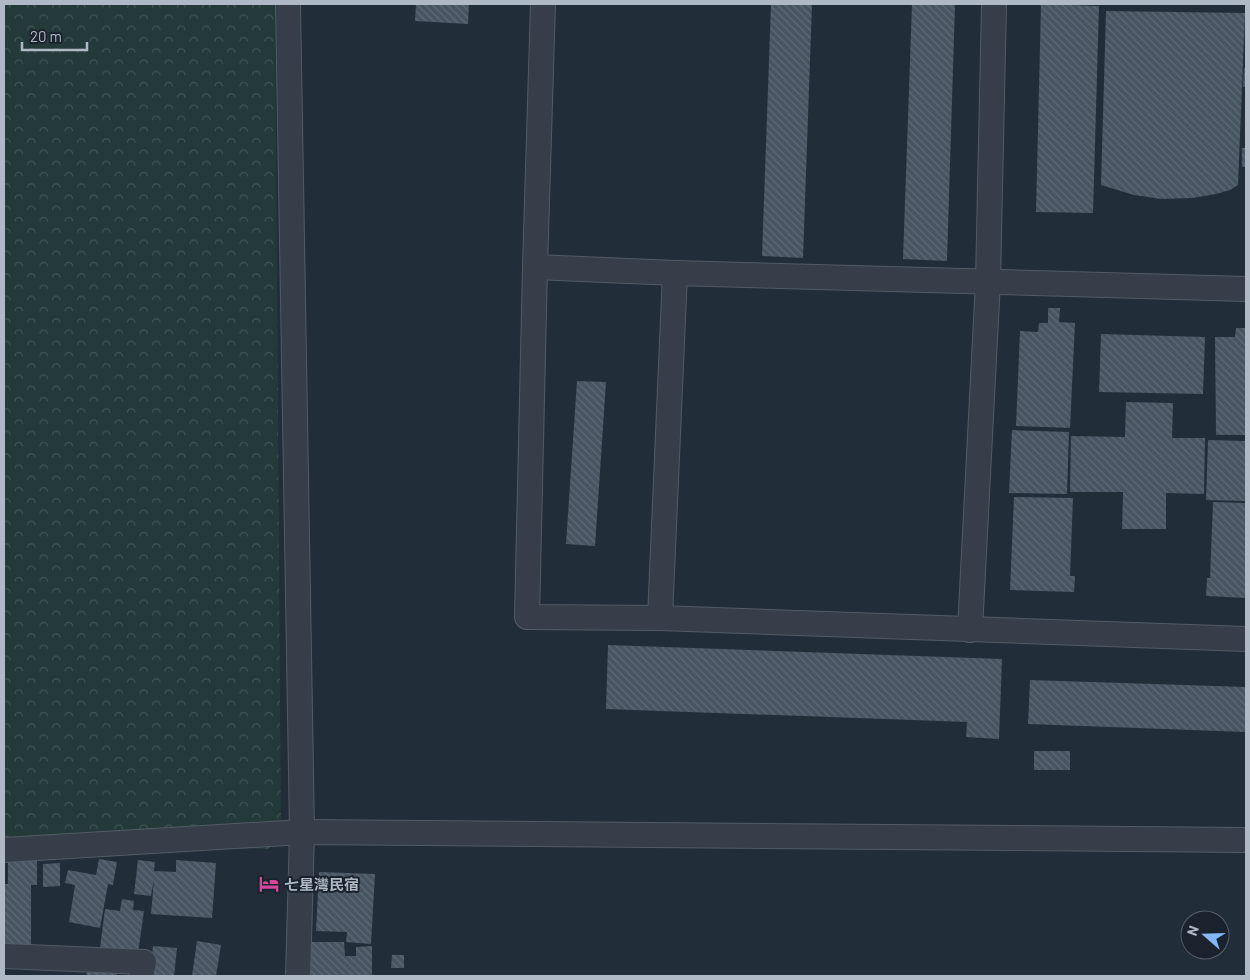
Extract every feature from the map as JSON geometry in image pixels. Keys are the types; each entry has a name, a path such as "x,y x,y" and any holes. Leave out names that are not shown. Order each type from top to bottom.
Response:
{"street":[{"path":"288,4 302,832 298,976"},
{"path":"544,4 535,267 527,617 660,618 1246,639"},
{"path":"970,630 988,281 994,4"},
{"path":"535,267 675,274 1246,289"},
{"path":"660,618 675,274"},
{"path":"4,850 302,832 1246,840"},
{"path":"4,956 144,962 141,976"}],"green space":[{"path":"4,4 275,4 281,829 269,849 4,845"}],"building":[{"path":"416,4 469,4 468,24 415,21"},
{"path":"771,4 812,4 803,258 762,256"},
{"path":"912,4 955,4 947,261 903,259"},
{"path":"1041,4 1099,6 1093,213 1036,212"},
{"path":"1106,11 1245,13 1238,185 1230,190 1216,194 1192,198 1161,199 1134,195 1101,185"},
{"path":"1244,68 1246,68 1246,87 1243,87"},
{"path":"1242,148 1246,148 1246,167 1242,167"},
{"path":"1048,308 1060,308 1059,322 1075,323 1070,428 1016,426 1020,331 1038,332 1039,323 1048,323"},
{"path":"1236,328 1246,328 1246,435 1216,435 1215,337 1235,337"},
{"path":"1101,334 1205,337 1203,394 1099,392"},
{"path":"577,381 606,382 595,546 566,544"},
{"path":"1126,402 1173,403 1172,438 1205,438 1204,494 1166,493 1166,529 1122,529 1123,492 1070,492 1071,436 1125,437"},
{"path":"1012,430 1069,432 1067,494 1009,493"},
{"path":"1208,440 1246,441 1246,501 1206,500"},
{"path":"1014,497 1073,498 1070,576 1075,576 1074,592 1010,590"},
{"path":"1213,502 1246,503 1246,598 1206,596 1207,578 1210,578"},
{"path":"608,645 1002,659 999,739 966,737 967,722 606,709"},
{"path":"1030,680 1246,687 1246,732 1028,724"},
{"path":"1034,751 1070,751 1070,770 1034,770"},
{"path":"99,859 117,862 113,885 108,884 100,928 69,922 75,885 65,883 68,870 96,875"},
{"path":"37,860 37,885 31,885 31,952 4,953 4,884 8,884 8,861"},
{"path":"138,860 155,862 154,871 176,872 176,860 216,863 212,918 151,914 154,879 151,896 134,894"},
{"path":"60,863 60,886 43,887 43,864"},
{"path":"319,872 375,874 371,944 346,942 347,932 316,931"},
{"path":"122,899 134,901 133,910 144,911 138,953 100,948 105,909 120,911"},
{"path":"197,941 221,945 216,976 192,976"},
{"path":"310,942 344,942 345,956 356,956 356,947 372,946 372,976 310,976"},
{"path":"153,946 177,948 174,976 150,976"},
{"path":"392,955 404,955 404,968 391,968"},
{"path":"89,966 117,974 116,976 86,976"}],"place":[{"name":"七星灣民宿","path":"269,884"}]}
